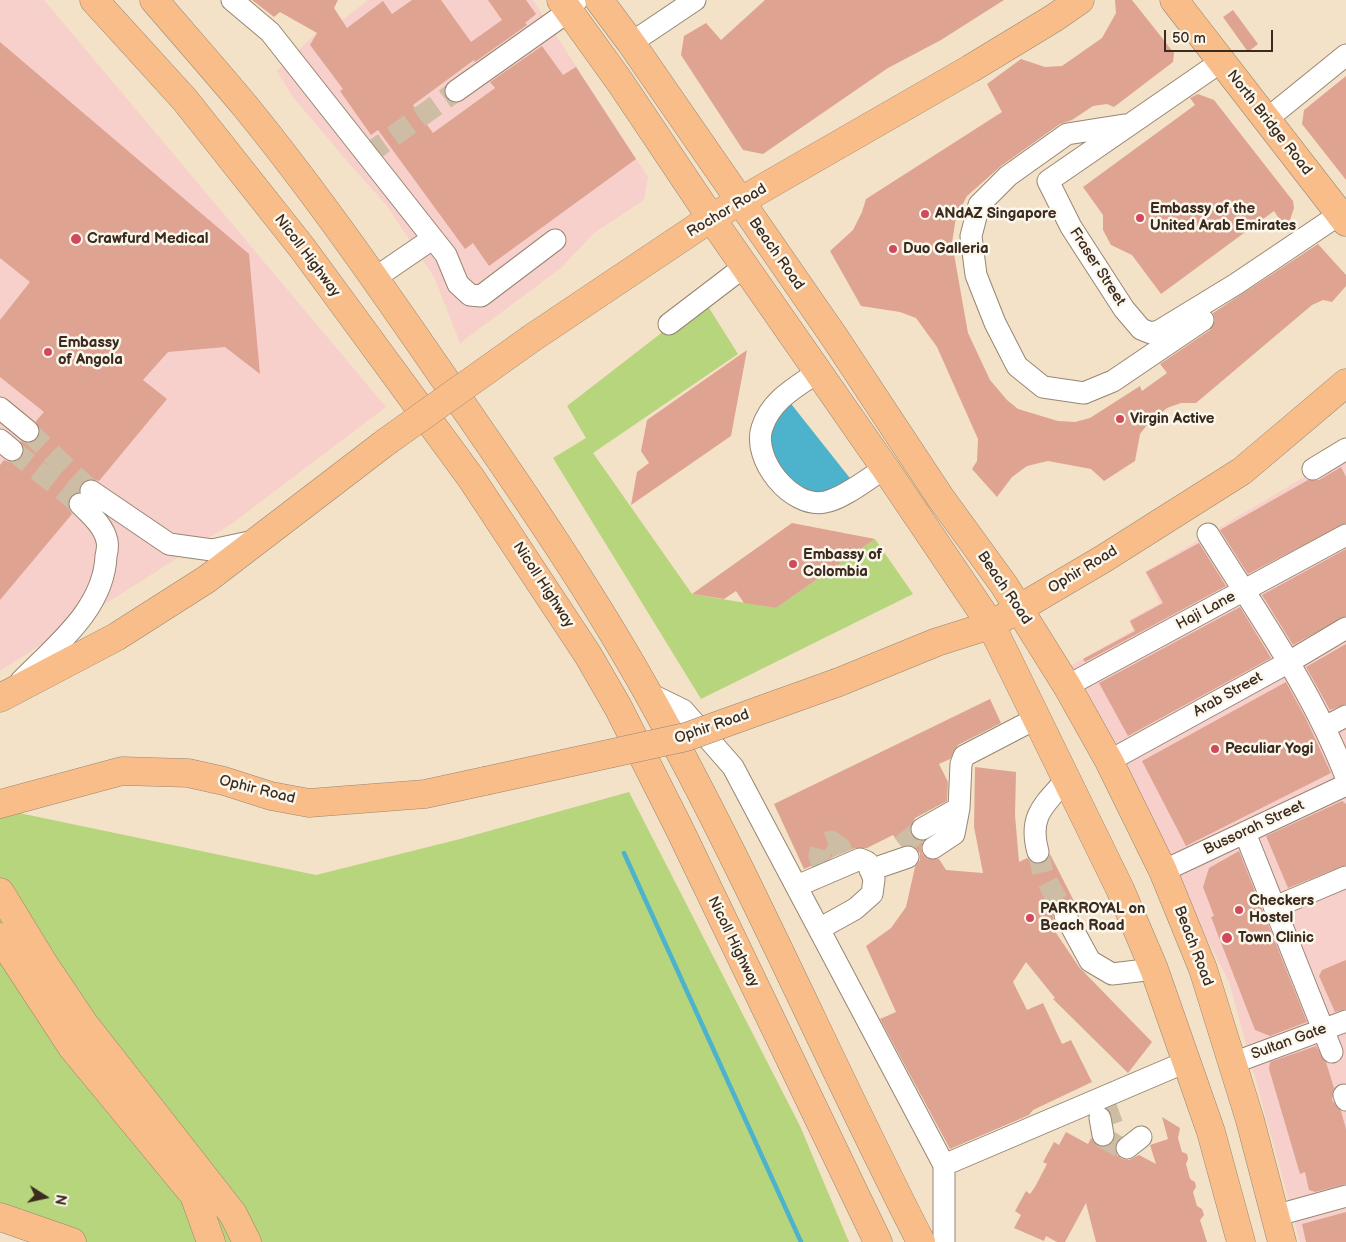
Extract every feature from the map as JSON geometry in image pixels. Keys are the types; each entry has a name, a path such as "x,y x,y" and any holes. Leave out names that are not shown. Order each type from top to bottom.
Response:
{"main road":[{"name":"Nicoll Highway","path":"94,0 185,100 303,249 471,478 588,655 618,707 679,828 878,1242"},
{"path":"154,0 245,106 375,278 536,511 607,623 648,693 725,840 860,1123 921,1242"},
{"name":"Beach Road","path":"599,0 631,43 741,203 940,497 1019,608 1067,686 1109,761 1163,871 1203,969 1250,1120 1282,1242"},
{"name":"Rochor Road","path":"5,695 116,637 207,579 255,540 386,442 532,338 711,218 741,203 1037,28 1080,0"},
{"name":"North Bridge Road","path":"1174,0 1343,218"},
{"path":"569,4 711,218 848,414 991,625 1120,889 1154,969 1188,1061 1211,1132 1241,1242"},
{"name":"Ophir Road","path":"2,805 122,771 188,774 287,800 309,803 424,794 686,737 838,682 937,642 991,625 1111,554 1242,470 1346,383"},
{"path":"0,892 85,1025 205,1196 233,1214 247,1242"},
{"path":"0,938 72,1047 205,1196 227,1216 234,1242"},
{"path":"1211,1132 1221,1135 1234,1134 1250,1120"},
{"path":"191,1242 205,1196"},
{"path":"205,1196 211,1242"},
{"path":"0,1217 72,1242"}],"street":[{"path":"232,0 270,32 446,255 458,284 470,295 481,296 555,240"},
{"path":"631,43 695,0"},
{"path":"456,92 569,4"},
{"path":"1270,123 1310,90 1346,55"},
{"name":"Fraser Street","path":"1222,61 1071,163 1048,181 1071,227 1124,309 1141,329 1151,333 1159,331 1234,288 1343,218"},
{"path":"1310,90 1346,66"},
{"path":"1131,124 1067,134 1008,176 979,205 971,236 976,275 995,323 1017,366 1043,387 1084,393 1113,381 1137,366 1226,303 1234,288"},
{"path":"375,278 432,239"},
{"path":"669,324 745,266"},
{"path":"818,372 783,396 771,410 762,427 760,443 764,458 780,482 801,499 825,502 838,497 885,468"},
{"path":"848,414 864,413 872,395"},
{"path":"0,408 28,431"},
{"path":"1313,468 1346,449"},
{"path":"5,695 78,622 98,591 106,568 107,541 85,497 169,544 212,550 255,540"},
{"path":"1208,534 1289,662 1325,727 1346,777"},
{"name":"Haji Lane","path":"1067,686 1346,535"},
{"name":"Arab Street","path":"1109,761 1289,662 1346,628"},
{"path":"648,693 683,710 733,767 944,1165 944,1242"},
{"path":"1325,727 1346,716"},
{"path":"933,848 954,834 959,808 961,764 964,756 1037,718"},
{"path":"1038,852 1035,840 1038,812 1066,780"},
{"name":"Bussorah Street","path":"1163,871 1346,785"},
{"path":"922,829 959,808"},
{"path":"1245,833 1332,1052"},
{"path":"797,886 846,861 863,858 892,859 872,894 855,909 819,929"},
{"path":"1275,907 1346,877"},
{"path":"1065,915 1090,960 1112,974 1154,969"},
{"name":"Sultan Gate","path":"1233,1063 1346,1021"},
{"path":"944,1165 1188,1061"},
{"path":"1274,1216 1346,1196"}],"shaded area":[{"path":"0,0 44,0 386,407 234,522 0,671"},
{"path":"368,0 533,0 648,177 644,200 594,233 561,268 460,343 434,277 387,206 292,96 277,71 317,32 323,35"},
{"path":"1346,452 1346,1242 1300,1242 1229,982 1158,842 1063,670 1133,630 1129,620 1160,603 1145,572"}],"green space":[{"path":"704,300 738,354 593,453 692,594 776,608 875,539 913,594 701,699 553,458 586,438 567,406"},
{"path":"629,792 800,1126 849,1242 85,1242 0,1226 0,809 316,875 460,839"}],"water":[{"path":"788,400 853,482 837,490 819,493 802,489 786,480 769,449 774,415"}],"building":[{"path":"252,0 338,0 334,8 347,28 383,1 392,14 412,0 441,0 471,42 502,20 488,0 526,0 536,14 525,23 527,25 475,62 474,60 413,105 433,133 495,88 490,82 542,46 563,75 576,67 636,159 489,266 473,243 465,249 378,130 371,135 340,91 343,89 310,45 317,33 280,12 274,17"},
{"path":"765,0 1004,0 941,40 888,68 763,154 743,150 681,55 684,36 706,23 721,40"},
{"name":"Duo Galleria","path":"1115,0 1132,0 1174,53 1173,62 1114,107 1107,104 1093,106 1072,120 1060,124 1001,166 967,196 956,217 952,243 968,333 990,380 1007,400 1018,409 1058,421 1075,422 1090,418 1140,386 1142,391 1167,373 1160,364 1210,330 1215,320 1213,313 1318,244 1346,275 1346,286 1332,302 1323,300 1312,305 1196,403 1181,403 1167,408 1147,425 1140,434 1135,461 1104,481 1091,469 1048,461 1027,466 1012,477 997,497 972,469 977,461 978,439 937,347 916,318 900,312 861,306 830,251 853,230 866,199 1002,112 987,84 1021,59 1045,67 1062,66 1102,38 1116,13"},
{"path":"1233,10 1258,44 1248,52 1223,17"},
{"path":"0,42 249,254 260,374 225,347 168,352 143,380 167,399 99,481 85,480 80,484 79,492 71,496 68,507 72,514 0,600 0,465 4,460 10,462 21,458 24,452 20,441 26,443 37,439 40,433 36,421 44,412 0,377 0,320 30,282 0,258"},
{"path":"1346,76 1346,180 1302,124 1304,110"},
{"path":"1198,94 1214,100 1293,201 1294,208 1290,220 1284,226 1274,211 1161,294 1132,255 1111,245 1103,230 1103,215 1083,187 1195,105 1190,98"},
{"path":"747,350 731,436 631,505 637,472 649,463 641,451 647,420"},
{"path":"1341,467 1346,477 1346,523 1248,574 1220,530 1308,480 1319,480"},
{"path":"792,523 875,539 776,608 744,603 736,591 724,599 692,594"},
{"path":"1199,543 1226,586 1085,662 1083,659 1135,631 1130,621 1163,603 1146,572"},
{"path":"1346,549 1346,616 1293,645 1262,595"},
{"path":"1240,607 1271,658 1128,736 1099,683"},
{"path":"1346,644 1346,704 1330,710 1306,667"},
{"path":"1286,682 1306,719 1331,773 1186,846 1142,761"},
{"path":"990,699 1001,723 958,745 950,759 939,764 948,782 947,801 915,818 910,828 911,835 916,840 923,841 921,848 923,855 928,859 939,859 946,870 983,873 974,827 975,767 1016,772 1015,815 1019,862 1027,858 1034,864 1041,864 1047,861 1050,854 1077,907 1075,908 1066,903 1059,904 1053,914 1054,922 1050,924 1079,967 1152,1042 1128,1073 1053,999 1055,998 1026,962 1013,982 1027,1010 1043,1003 1062,1044 1071,1040 1092,1082 1033,1110 1029,1115 950,1149 880,1019 896,1012 866,946 891,928 906,907 915,867 920,860 920,853 911,845 901,846 893,835 867,848 855,848 804,869 774,804"},
{"path":"1342,801 1346,804 1346,865 1288,888 1266,836"},
{"path":"1239,851 1307,1022 1270,1036 1255,1030 1211,917 1214,916 1203,887 1209,868"},
{"path":"1346,960 1346,1009 1335,1012 1319,976 1322,970"},
{"path":"1316,1046 1326,1062 1334,1088 1332,1100 1341,1111 1346,1129 1346,1184 1315,1192 1309,1190 1305,1172 1300,1174 1269,1069 1270,1062"},
{"path":"1162,1117 1180,1128 1178,1138 1182,1152 1187,1154 1186,1164 1190,1179 1195,1182 1196,1187 1193,1192 1197,1206 1202,1209 1204,1215 1200,1220 1207,1242 1096,1242 1086,1203 1065,1242 1057,1242 1046,1236 1044,1241 1014,1228 1021,1215 1015,1211 1026,1191 1030,1194 1035,1187 1047,1164 1043,1162 1054,1142 1059,1145 1066,1132 1088,1144 1091,1138 1099,1147 1106,1147 1114,1141 1116,1142 1115,1149 1117,1155 1122,1159 1129,1160 1139,1155 1156,1164 1150,1145 1168,1139"},
{"path":"1346,1212 1346,1242 1306,1242 1302,1224"}],"waterway":[{"path":"624,853 801,1242"}],"tunnel":[{"path":"367,155 456,91"},
{"path":"28,431 91,491"},
{"path":"12,450 80,504"},
{"path":"901,846 922,829"},
{"path":"824,869 819,856 822,844 831,841 840,847 845,859"},
{"path":"1038,852 1043,873 1065,915"},
{"path":"1100,1118 1119,1111"},
{"path":"1103,1135 1104,1138 1121,1148 1127,1148"}],"place":[{"name":"ANdAZ Singapore","path":"925,214"},
{"name":"Embassy of the United Arab Emirates","path":"1140,218"},
{"name":"Crawfurd Medical","path":"76,239"},
{"name":"Duo Galleria","path":"893,249"},
{"name":"Embassy of Angola","path":"48,352"},
{"name":"Virgin Active","path":"1120,419"},
{"name":"Embassy of Colombia","path":"793,564"},
{"name":"Peculiar Yogi","path":"1215,749"},
{"name":"Checkers Hostel","path":"1239,910"},
{"name":"PARKROYAL on Beach Road","path":"1030,918"},
{"name":"Town Clinic","path":"1227,938"}]}
